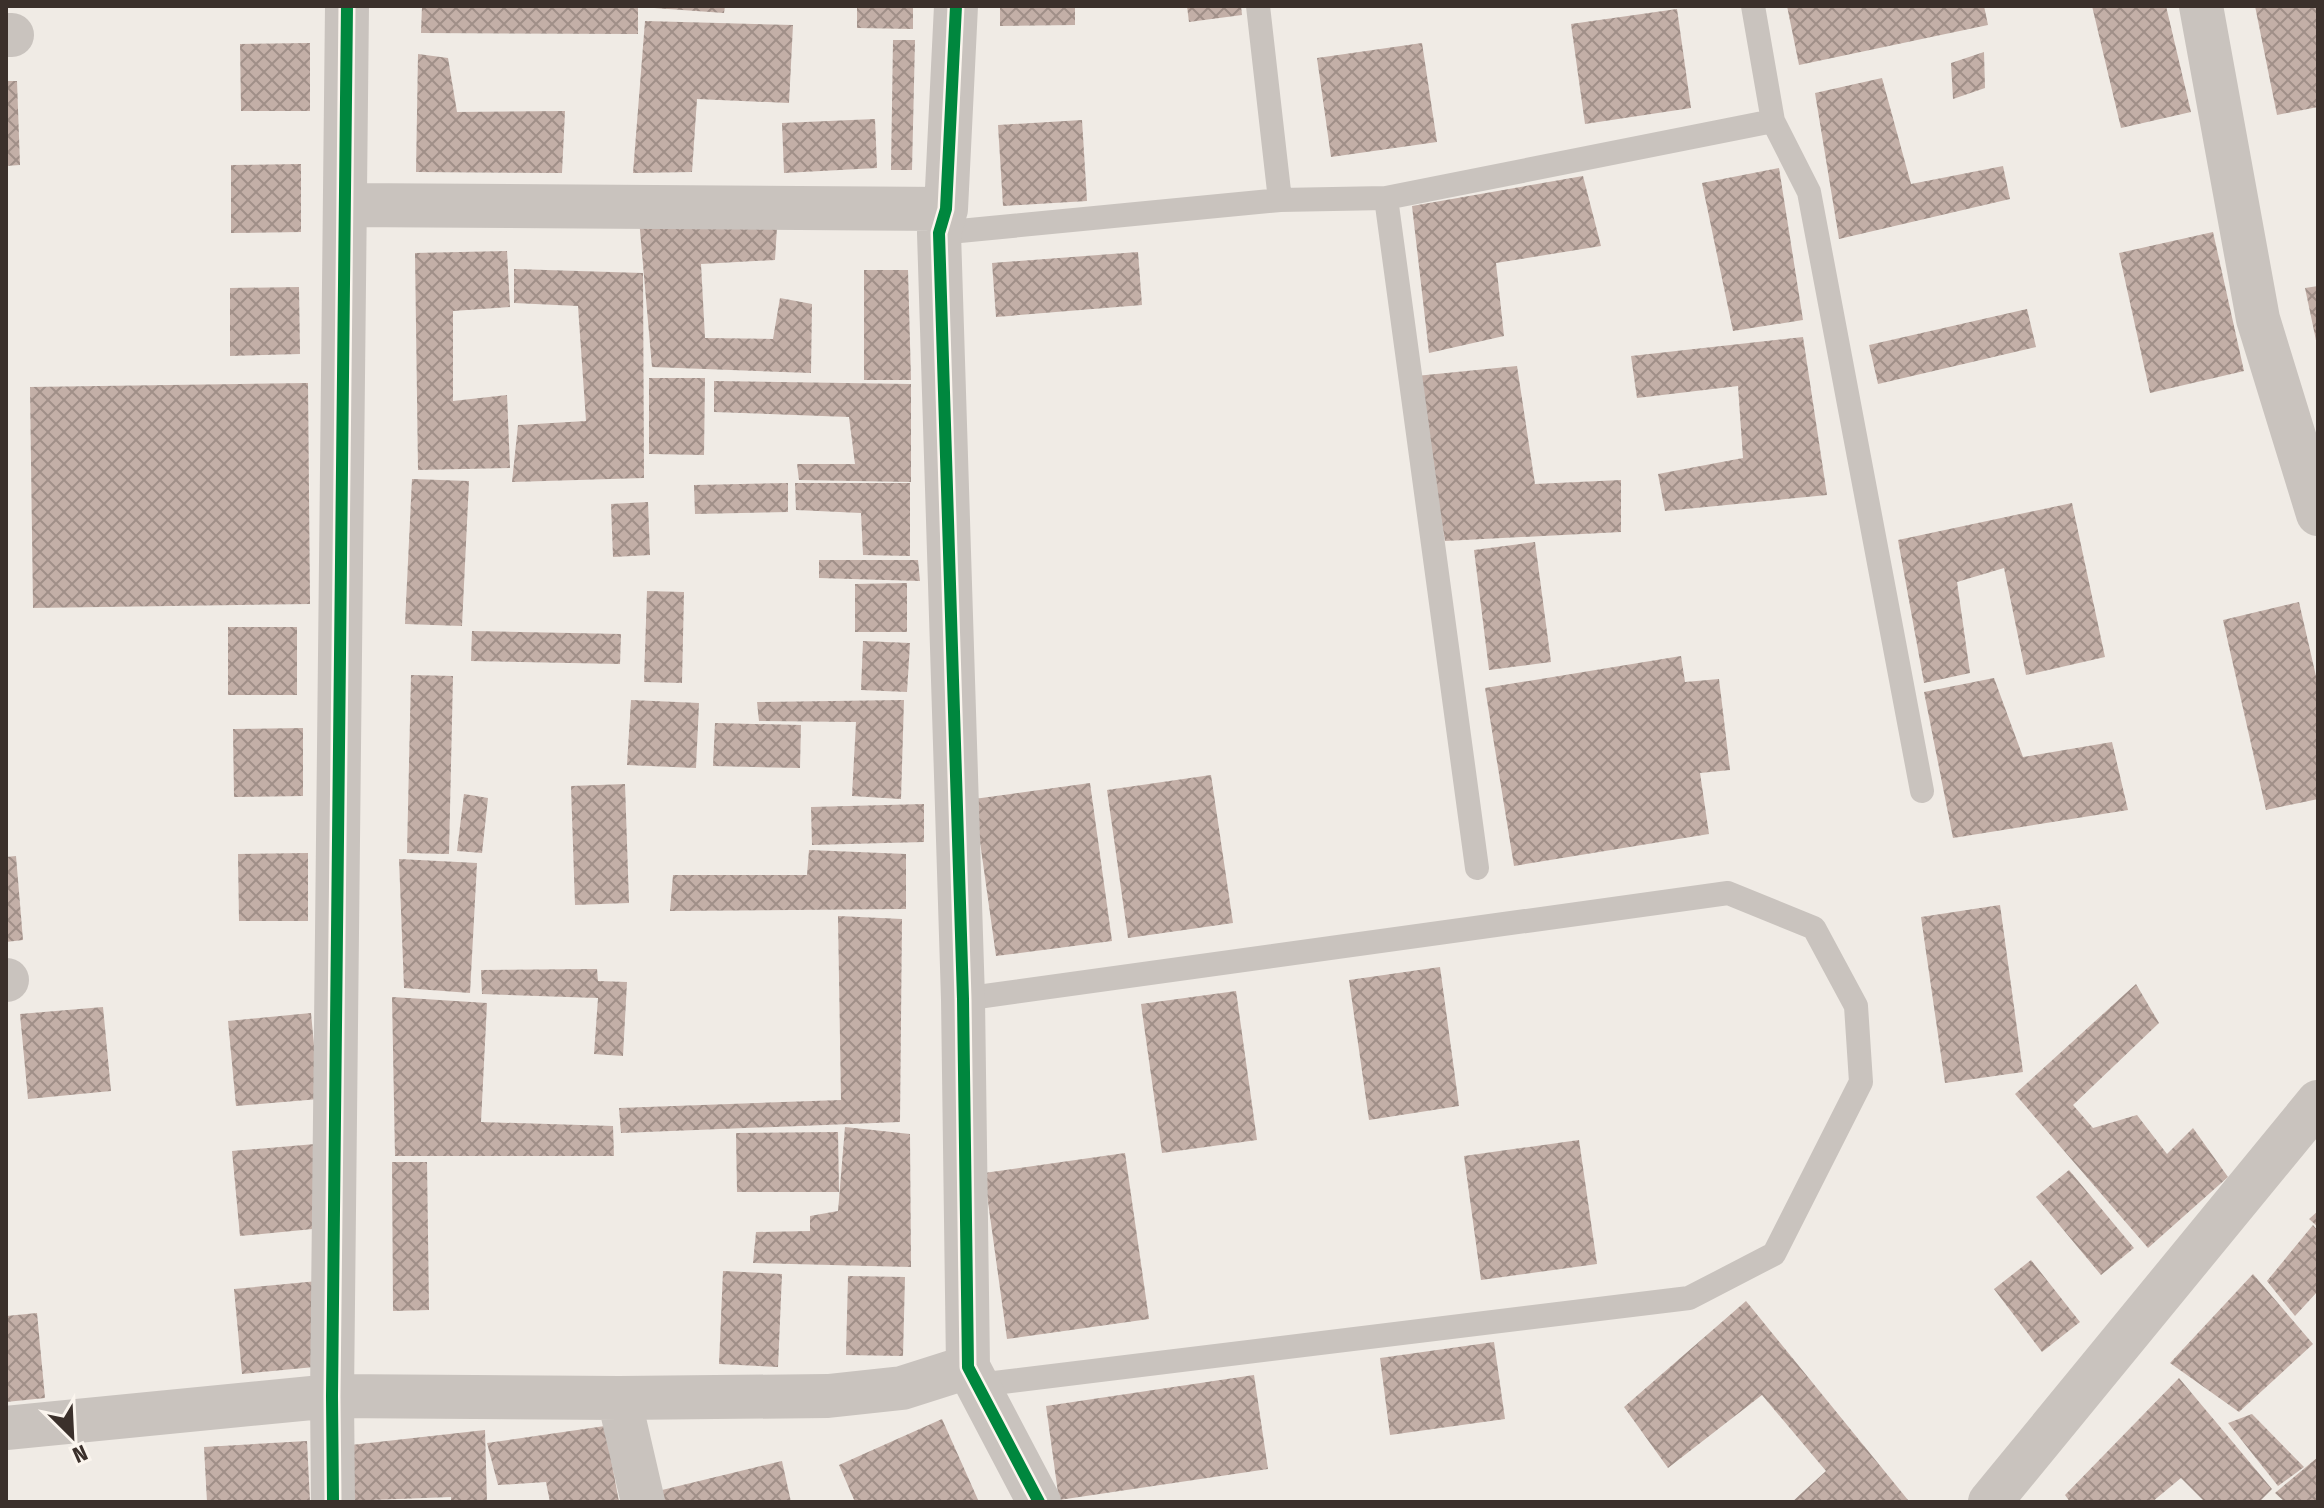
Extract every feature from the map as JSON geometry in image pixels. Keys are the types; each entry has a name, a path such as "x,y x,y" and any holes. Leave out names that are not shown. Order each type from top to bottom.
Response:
{"street":[{"path":"333,1502 347,6"},
{"path":"956,6 943,221 973,1376 1039,1502"},
{"path":"2201,6 2258,319 2318,514"},
{"path":"346,205 943,221"},
{"path":"1990,1502 2318,1102"},
{"path":"6,1428 332,1396 828,1396 973,1376"},
{"path":"619,1398 643,1502"}],"lane":[{"path":"1258,6 1280,200"},
{"path":"1753,6 1773,121 1809,192 1922,791"},
{"path":"943,221 1280,200 1386,198 1773,121"},
{"path":"1386,198 1477,868"},
{"path":"963,999 1728,893 1814,928 1856,1006 1861,1082 1774,1254 1689,1298 973,1376"}],"building":[{"path":"422,6 638,6 638,34 421,33"},
{"path":"654,6 725,6 724,13"},
{"path":"857,6 913,6 913,29 857,28"},
{"path":"1000,6 1075,6 1075,25 1000,26"},
{"path":"1187,6 1241,6 1242,15 1189,22"},
{"path":"1787,6 1984,6 1988,25 1799,65"},
{"path":"2092,6 2166,6 2191,112 2121,128"},
{"path":"2255,6 2318,6 2318,107 2277,115"},
{"path":"1677,9 1691,108 1585,124 1571,24"},
{"path":"645,21 793,25 789,103 697,99 692,172 633,173"},
{"path":"893,40 915,40 912,170 891,170"},
{"path":"310,43 310,111 241,111 240,44"},
{"path":"1422,43 1437,142 1331,157 1317,58"},
{"path":"1984,52 1985,88 1953,99 1951,63"},
{"path":"418,54 448,58 457,112 565,111 562,173 416,172"},
{"path":"1882,78 1911,184 2003,166 2010,199 1839,239 1815,93"},
{"path":"6,81 17,81 20,165 6,166"},
{"path":"875,119 877,168 784,173 782,123"},
{"path":"1082,120 1087,201 1003,206 998,125"},
{"path":"301,164 301,232 231,233 231,165"},
{"path":"1779,168 1803,320 1733,331 1702,183"},
{"path":"1583,176 1601,246 1496,263 1504,336 1429,353 1412,206"},
{"path":"639,219 777,227 775,260 701,264 705,338 773,339 780,298 812,304 811,373 652,367"},
{"path":"2213,232 2244,371 2150,393 2119,253"},
{"path":"507,251 510,307 453,311 453,401 507,395 510,468 418,470 415,253"},
{"path":"1138,252 1142,305 996,317 992,263"},
{"path":"514,269 643,273 644,478 512,482 518,425 586,421 578,306 514,303"},
{"path":"864,270 908,270 911,380 864,380"},
{"path":"2318,286 2318,345 2317,345 2305,288"},
{"path":"299,287 300,354 230,356 230,288"},
{"path":"2027,309 2036,347 1878,384 1869,345"},
{"path":"1803,337 1827,495 1665,511 1658,474 1743,458 1738,386 1637,398 1631,356"},
{"path":"1517,366 1535,484 1621,480 1621,532 1445,541 1416,376"},
{"path":"649,378 705,378 704,455 649,454"},
{"path":"714,381 911,384 911,482 799,480 797,464 855,464 849,417 714,412"},
{"path":"308,383 310,604 33,608 30,387"},
{"path":"412,479 469,481 462,626 405,624"},
{"path":"788,483 788,512 695,514 694,485"},
{"path":"795,483 910,483 910,556 863,555 861,513 796,510"},
{"path":"648,502 650,555 613,557 611,504"},
{"path":"2072,503 2105,657 2026,675 2004,568 1957,582 1970,673 1924,683 1898,540"},
{"path":"1535,542 1551,662 1489,670 1474,550"},
{"path":"819,560 918,560 920,581 819,578"},
{"path":"907,583 907,632 855,632 855,584"},
{"path":"647,591 684,592 682,683 644,682"},
{"path":"2299,602 2318,685 2318,799 2266,810 2223,620"},
{"path":"228,627 297,627 297,695 228,695"},
{"path":"472,631 621,634 620,664 471,661"},
{"path":"863,641 910,643 907,692 861,690"},
{"path":"1681,656 1685,682 1719,679 1730,770 1700,773 1709,834 1514,866 1485,688"},
{"path":"411,675 453,676 449,854 407,853"},
{"path":"1994,678 2023,757 2112,742 2128,810 1953,838 1924,692"},
{"path":"631,700 699,703 696,768 627,765"},
{"path":"904,700 901,799 852,796 856,722 759,721 757,702"},
{"path":"715,723 801,725 800,768 713,766"},
{"path":"303,728 303,796 234,797 233,729"},
{"path":"1211,775 1233,923 1128,938 1107,790"},
{"path":"1090,783 1112,941 996,956 974,799"},
{"path":"625,784 629,903 575,905 571,786"},
{"path":"464,794 488,798 482,853 457,851"},
{"path":"924,804 924,842 812,845 811,807"},
{"path":"809,850 906,854 906,909 670,911 673,875 807,875"},
{"path":"308,853 308,921 239,921 238,854"},
{"path":"16,856 23,940 6,942 6,857"},
{"path":"399,859 477,863 470,993 404,988"},
{"path":"2000,905 2023,1072 1945,1083 1921,917"},
{"path":"838,916 902,919 900,1122 621,1133 619,1108 841,1100"},
{"path":"1440,967 1459,1106 1369,1120 1349,980"},
{"path":"597,969 598,981 627,982 623,1056 594,1054 598,998 482,994 481,970"},
{"path":"2136,984 2159,1023 2073,1105 2093,1128 2137,1115 2167,1154 2193,1128 2228,1177 2148,1248 2015,1094"},
{"path":"1236,991 1257,1140 1162,1153 1141,1004"},
{"path":"392,997 487,1003 481,1122 613,1126 614,1156 395,1156"},
{"path":"103,1007 111,1091 28,1099 20,1014"},
{"path":"311,1013 319,1099 236,1106 228,1021"},
{"path":"845,1127 910,1134 911,1267 753,1263 756,1232 810,1231 810,1216 838,1211"},
{"path":"838,1132 839,1192 737,1192 736,1133"},
{"path":"1579,1140 1597,1264 1481,1280 1464,1156"},
{"path":"315,1144 323,1228 240,1236 232,1151"},
{"path":"1125,1153 1149,1319 1007,1339 984,1173"},
{"path":"392,1162 427,1162 429,1310 393,1311"},
{"path":"2069,1170 2134,1248 2101,1275 2036,1197"},
{"path":"2318,1211 2318,1227 2309,1219"},
{"path":"2313,1225 2318,1231 2318,1291 2295,1316 2267,1281"},
{"path":"2031,1260 2080,1322 2042,1352 1994,1289"},
{"path":"723,1271 782,1274 778,1367 719,1364"},
{"path":"2253,1274 2313,1344 2239,1412 2170,1363"},
{"path":"848,1276 905,1277 903,1356 846,1355"},
{"path":"318,1281 325,1366 242,1374 234,1289"},
{"path":"1746,1301 1908,1500 1792,1502 1826,1471 1762,1395 1668,1468 1624,1407"},
{"path":"37,1313 45,1398 6,1402 6,1316"},
{"path":"1494,1342 1505,1419 1390,1435 1380,1358"},
{"path":"1254,1375 1268,1469 1059,1500 1046,1406"},
{"path":"2179,1378 2272,1489 2259,1502 2205,1502 2181,1478 2152,1502 2070,1502 2065,1495"},
{"path":"2252,1414 2304,1467 2278,1486 2228,1423"},
{"path":"942,1419 979,1502 855,1502 839,1465"},
{"path":"605,1426 619,1502 550,1502 546,1482 498,1485 487,1443"},
{"path":"485,1430 487,1502 451,1502 451,1497 345,1501 351,1445"},
{"path":"307,1441 310,1502 207,1502 204,1447"},
{"path":"2318,1457 2318,1502 2285,1502 2275,1493"},
{"path":"782,1461 791,1502 665,1502 662,1490"}],"cycle path":[{"path":"333,1502 347,6"},
{"path":"956,6 946,209 939,233 963,999 968,1367 1039,1502"}]}
